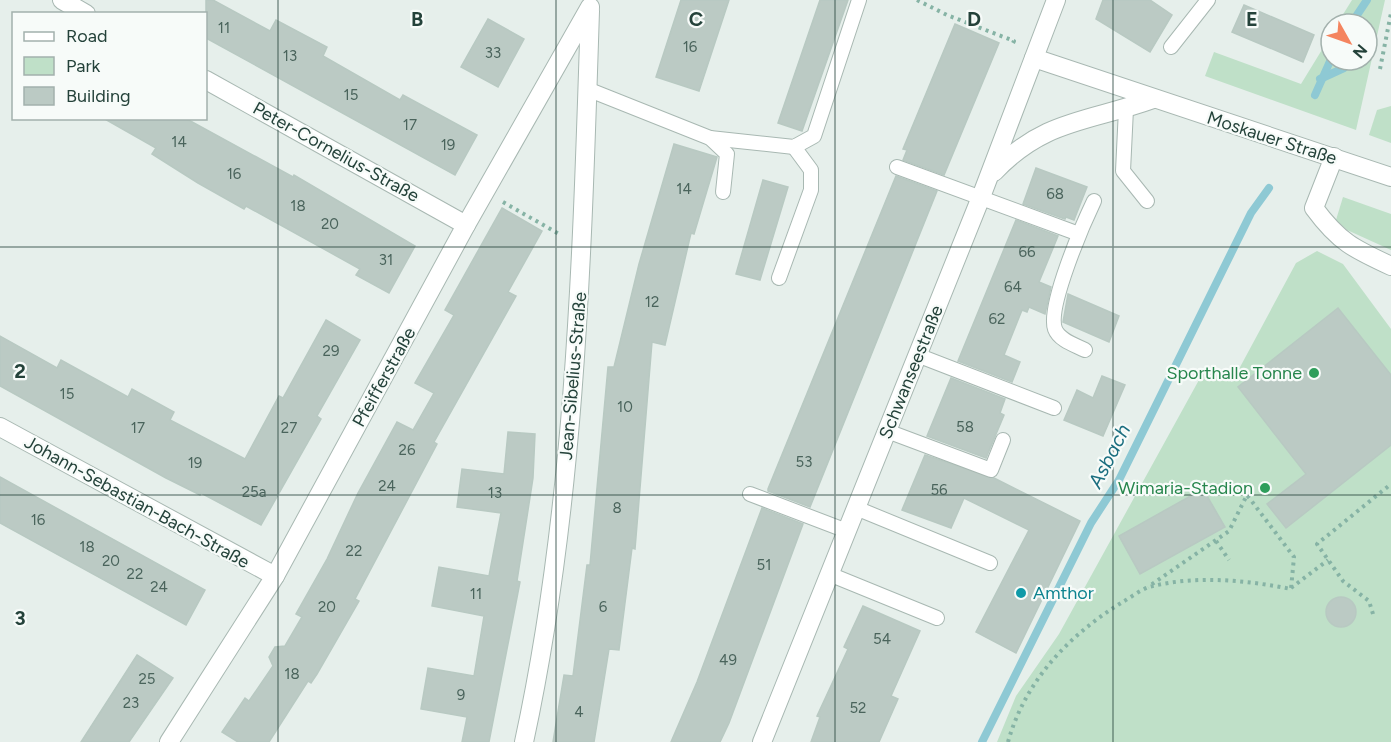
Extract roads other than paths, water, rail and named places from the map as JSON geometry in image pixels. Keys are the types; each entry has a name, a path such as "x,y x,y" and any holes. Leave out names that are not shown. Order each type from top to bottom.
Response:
{"street":[{"path":"62,0 83,12"},
{"name":"Schwanseestraße","path":"762,742 981,197 1056,0"},
{"name":"Jean-Sibelius-Straße","path":"524,742 557,546 576,352 583,248 587,89 592,2"},
{"name":"Pfeifferstraße","path":"169,742 275,576 466,225 592,2"},
{"name":"Moskauer Straße","path":"1034,58 1391,177"},
{"name":"Peter-Cornelius-Straße","path":"207,81 466,225"},
{"path":"988,178 1009,156 1047,131 1074,120 1126,109 1153,99"},
{"path":"1334,157 1314,208 1333,234 1360,252 1391,266"},
{"name":"Johann-Sebastian-Bach-Straße","path":"0,427 275,576"}],"lane":[{"path":"587,89 710,138 794,147 814,136 859,0"},
{"path":"1171,47 1208,0"},
{"path":"1126,109 1123,171 1147,201"},
{"path":"710,138 727,154 723,192"},
{"path":"779,278 811,189 810,170 794,147"},
{"path":"897,167 1079,234"},
{"path":"1085,350 1067,341 1056,331 1053,314 1079,234 1094,201"},
{"path":"918,355 1054,408"},
{"path":"887,431 990,470 1003,440"},
{"path":"750,494 847,531"},
{"path":"856,508 990,562"},
{"path":"829,574 937,618"}],"waterway":[{"name":"Asbach","path":"1359,12 1367,0"},
{"name":"Asbach","path":"1315,95 1325,72"},
{"path":"1320,79 1335,72"},
{"name":"Asbach","path":"982,742 1091,523 1119,480 1251,213 1269,188"}],"place":[{"name":"Sporthalle Tonne","path":"1314,373"},
{"name":"Wimaria-Stadion","path":"1265,488"},
{"name":"Amthor","path":"1021,593"}]}
